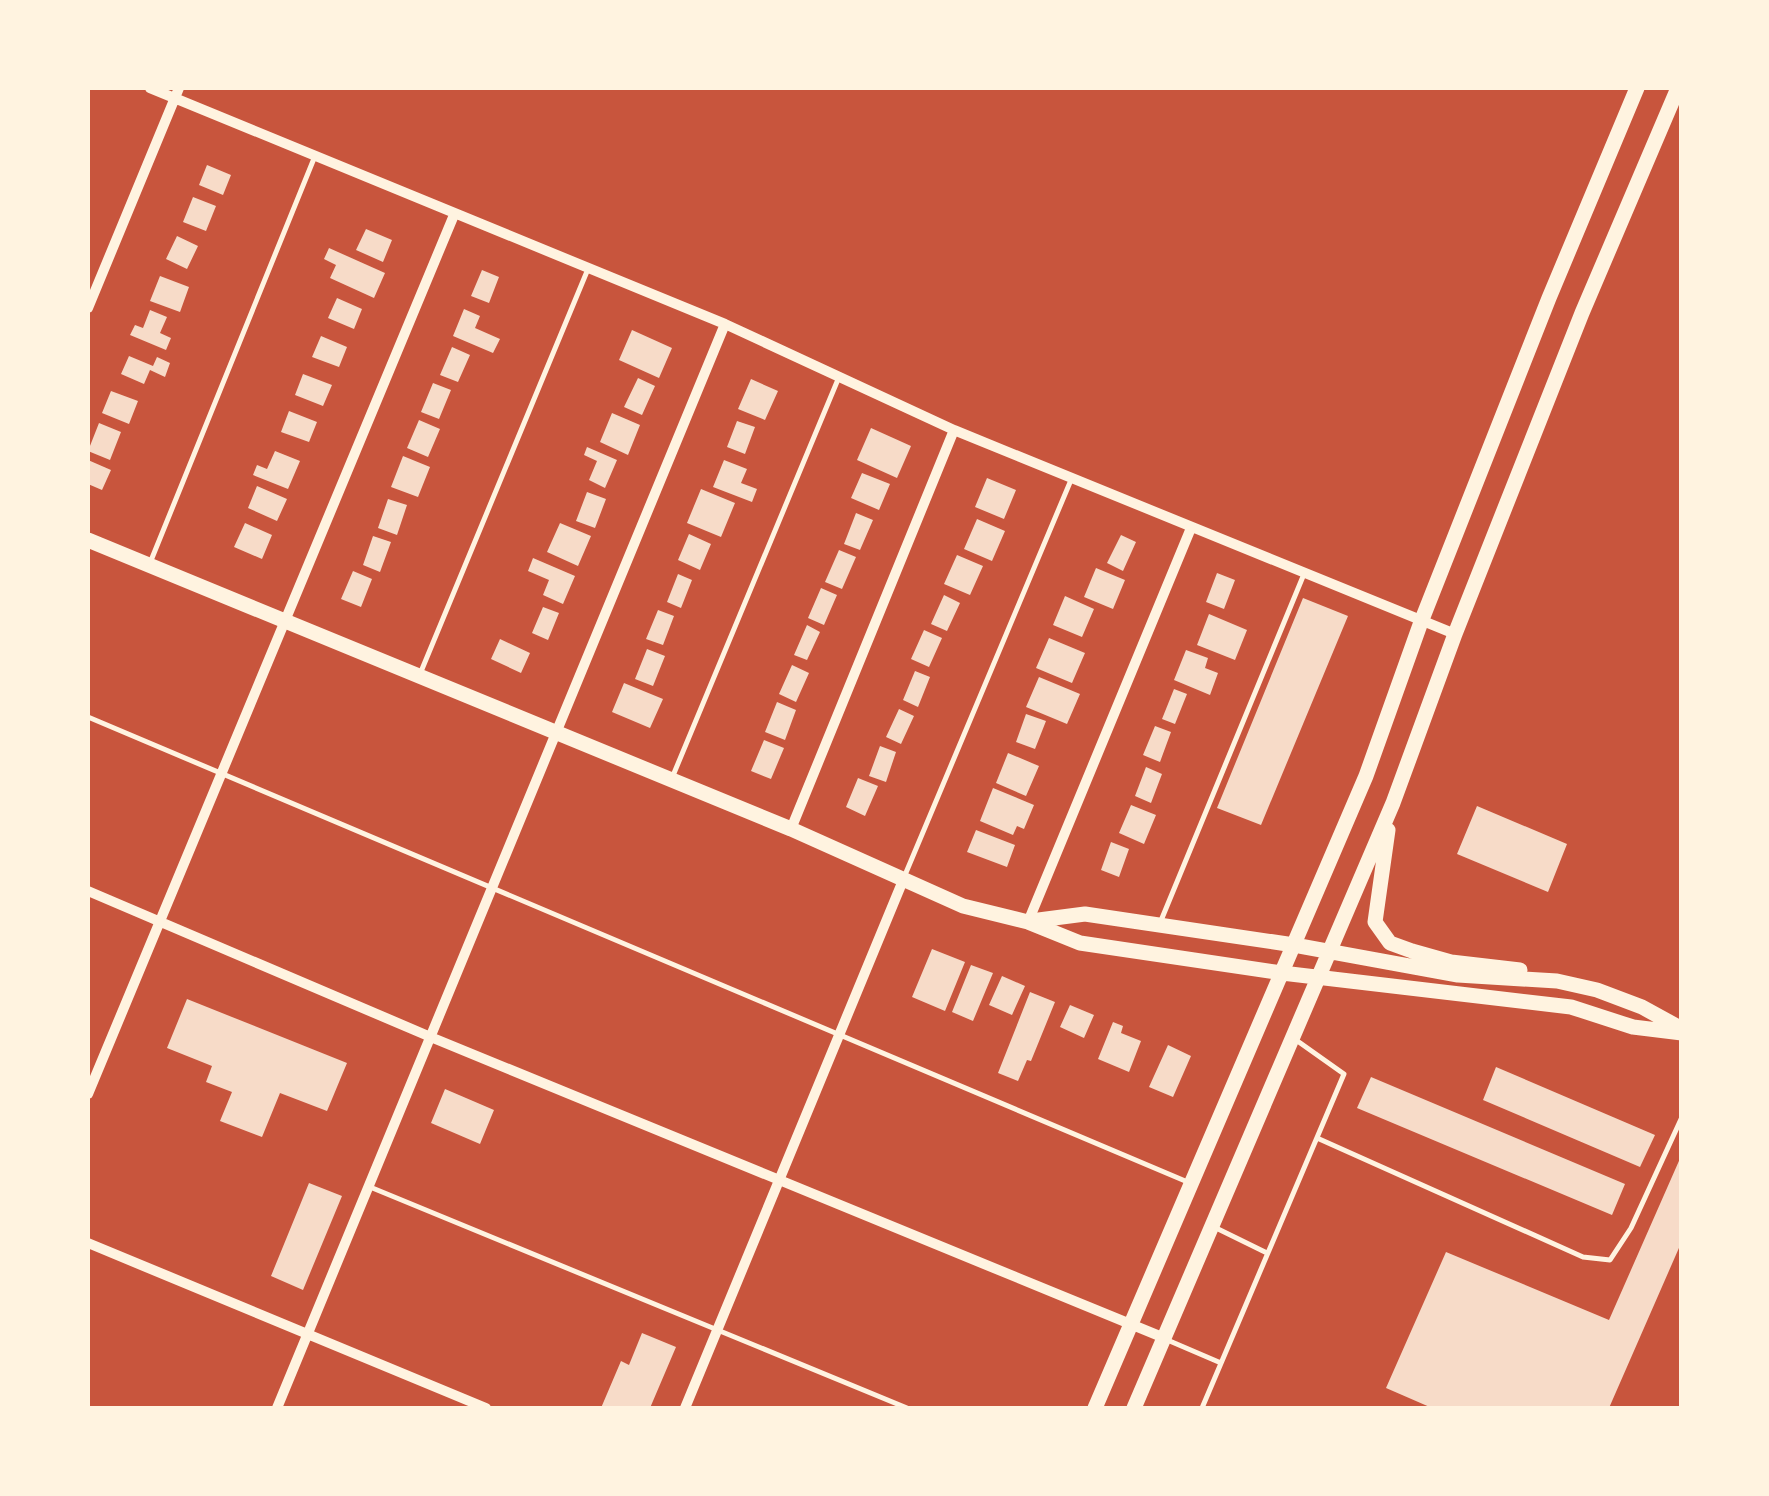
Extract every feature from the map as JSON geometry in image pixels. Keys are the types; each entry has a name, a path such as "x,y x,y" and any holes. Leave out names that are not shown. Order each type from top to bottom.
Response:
{"main road":[{"path":"1095,1408 1366,776 1549,298 1637,88"},
{"path":"1134,1408 1393,803 1582,312 1678,88"},
{"path":"88,540 791,829 963,906 1028,922 1080,942 1282,973 1570,1008 1634,1027 1682,1031"},
{"path":"1393,803 1376,922 1390,943 1451,962 1518,969 1558,981 1642,1007 1682,1031"},
{"path":"1028,922 1085,914 1458,975 1558,981"}],"street":[{"path":"150,88 177,92 454,215 725,324 954,430 1455,634"},
{"path":"88,308 177,92"},
{"path":"88,1094 92,1069 159,920 454,215"},
{"path":"277,1408 725,324"},
{"path":"791,829 954,430"},
{"path":"1028,922 1191,528"},
{"path":"686,1408 904,878"},
{"path":"88,891 433,1038 1162,1338"},
{"path":"88,1243 486,1408"}],"lane":[{"path":"149,565 315,156"},
{"path":"419,677 588,269"},
{"path":"671,781 839,377"},
{"path":"904,878 1072,479"},
{"path":"1159,926 1304,574"},
{"path":"88,717 1192,1184"},
{"path":"1202,1408 1344,1074 1294,1038"},
{"path":"1316,1138 1582,1257 1610,1260 1631,1228 1682,1117"},
{"path":"370,1187 907,1408"},
{"path":"1211,1226 1268,1253"},
{"path":"1162,1338 1221,1363"}],"building":[{"path":"207,165 231,175 223,195 199,185"},
{"path":"193,197 216,206 206,231 183,222"},
{"path":"366,229 392,240 383,262 356,250"},
{"path":"177,236 198,246 187,269 166,259"},
{"path":"329,248 385,273 374,298 330,278 336,265 324,259"},
{"path":"482,270 499,277 489,303 471,296"},
{"path":"160,276 189,287 180,312 150,301"},
{"path":"337,298 362,309 354,329 328,318"},
{"path":"464,309 480,316 475,328 500,339 493,353 453,336"},
{"path":"150,310 167,317 160,333 171,338 166,350 130,335 135,325 143,328"},
{"path":"632,330 672,348 659,378 619,360"},
{"path":"321,336 347,347 339,367 312,357"},
{"path":"452,347 470,355 458,382 440,375"},
{"path":"129,356 153,366 157,357 170,363 165,377 150,370 144,384 121,374"},
{"path":"303,374 332,385 323,406 295,395"},
{"path":"638,378 655,386 642,415 624,407"},
{"path":"751,379 778,391 765,420 738,409"},
{"path":"433,383 451,390 439,419 421,412"},
{"path":"111,391 138,401 129,424 102,413"},
{"path":"289,411 317,422 309,442 281,432"},
{"path":"612,413 640,425 628,455 600,442"},
{"path":"419,420 440,429 428,457 407,448"},
{"path":"737,421 755,427 745,454 727,447"},
{"path":"99,423 121,432 110,460 88,451"},
{"path":"871,428 911,446 897,478 857,460"},
{"path":"587,447 617,460 605,488 589,480 597,461 584,455"},
{"path":"275,451 300,461 288,489 253,475 257,465 267,469"},
{"path":"403,456 430,467 418,497 391,487"},
{"path":"88,460 111,470 102,490 88,484"},
{"path":"724,460 747,469 741,483 757,489 752,502 713,487"},
{"path":"862,473 890,484 879,510 851,498"},
{"path":"987,478 1016,490 1004,519 975,507"},
{"path":"257,486 287,499 277,521 248,508"},
{"path":"701,489 735,503 721,537 687,523"},
{"path":"587,492 606,499 595,528 576,521"},
{"path":"388,499 407,505 397,535 378,528"},
{"path":"856,513 873,520 860,550 844,544"},
{"path":"977,519 1005,531 992,561 964,549"},
{"path":"245,523 272,535 262,559 234,547"},
{"path":"560,523 591,536 578,566 547,552"},
{"path":"689,534 711,544 700,570 678,560"},
{"path":"1121,535 1136,542 1123,571 1107,563"},
{"path":"373,536 391,542 380,572 363,565"},
{"path":"839,550 856,557 842,589 825,582"},
{"path":"957,555 983,566 970,595 944,584"},
{"path":"533,558 575,576 563,604 543,595 549,580 528,571"},
{"path":"1096,568 1125,580 1113,609 1084,597"},
{"path":"353,571 372,579 361,607 341,599"},
{"path":"1217,573 1235,580 1224,609 1206,602"},
{"path":"678,574 692,580 681,608 667,602"},
{"path":"821,588 837,595 824,625 808,618"},
{"path":"944,595 960,603 947,631 931,624"},
{"path":"1065,596 1094,609 1082,637 1053,625"},
{"path":"1303,598 1348,616 1261,825 1217,808"},
{"path":"543,607 559,613 548,640 532,633"},
{"path":"658,610 674,616 663,645 646,639"},
{"path":"1209,614 1247,630 1235,660 1197,645"},
{"path":"807,625 820,632 807,660 794,655"},
{"path":"924,630 942,638 929,667 911,659"},
{"path":"1049,638 1085,653 1072,683 1036,668"},
{"path":"500,639 530,653 521,673 491,659"},
{"path":"647,649 665,656 653,686 635,679"},
{"path":"1186,650 1208,658 1205,668 1218,673 1210,695 1174,680"},
{"path":"792,665 809,673 796,702 779,694"},
{"path":"915,671 930,677 918,707 903,700"},
{"path":"1039,677 1080,694 1067,724 1026,707"},
{"path":"624,683 663,699 650,728 612,712"},
{"path":"1174,689 1187,694 1175,724 1162,719"},
{"path":"777,702 796,710 785,740 765,732"},
{"path":"899,709 914,716 901,744 886,737"},
{"path":"1026,714 1046,721 1035,749 1016,742"},
{"path":"1155,726 1171,732 1160,762 1143,755"},
{"path":"764,740 784,748 771,779 751,771"},
{"path":"880,746 896,752 886,782 869,776"},
{"path":"1008,753 1039,766 1026,796 996,783"},
{"path":"1146,767 1162,774 1151,803 1135,796"},
{"path":"858,778 878,786 865,816 846,807"},
{"path":"993,788 1034,805 1024,829 1017,826 1013,835 980,821"},
{"path":"1131,805 1156,815 1144,844 1119,833"},
{"path":"1477,806 1567,844 1548,892 1457,854"},
{"path":"976,830 1015,845 1007,867 967,852"},
{"path":"1111,842 1129,849 1119,877 1101,870"},
{"path":"932,949 965,962 945,1011 912,997"},
{"path":"971,965 993,973 973,1021 952,1012"},
{"path":"1002,976 1025,986 1012,1015 989,1005"},
{"path":"1030,992 1055,1002 1031,1061 1027,1060 1018,1081 998,1073"},
{"path":"187,999 347,1063 327,1111 280,1093 262,1137 220,1121 232,1092 206,1082 212,1066 167,1048"},
{"path":"1070,1005 1094,1015 1084,1038 1060,1027"},
{"path":"1113,1022 1123,1026 1121,1033 1141,1041 1129,1072 1098,1059"},
{"path":"1168,1045 1191,1056 1173,1097 1149,1087"},
{"path":"1496,1067 1655,1135 1640,1167 1483,1100"},
{"path":"1371,1077 1625,1184 1612,1215 1357,1108"},
{"path":"445,1089 494,1110 480,1144 431,1123"},
{"path":"1682,1154 1682,1241 1609,1408 1432,1408 1386,1388 1446,1252 1609,1320"},
{"path":"309,1183 342,1196 303,1290 271,1276"},
{"path":"642,1333 676,1347 650,1408 601,1408 621,1361 629,1365"}]}
